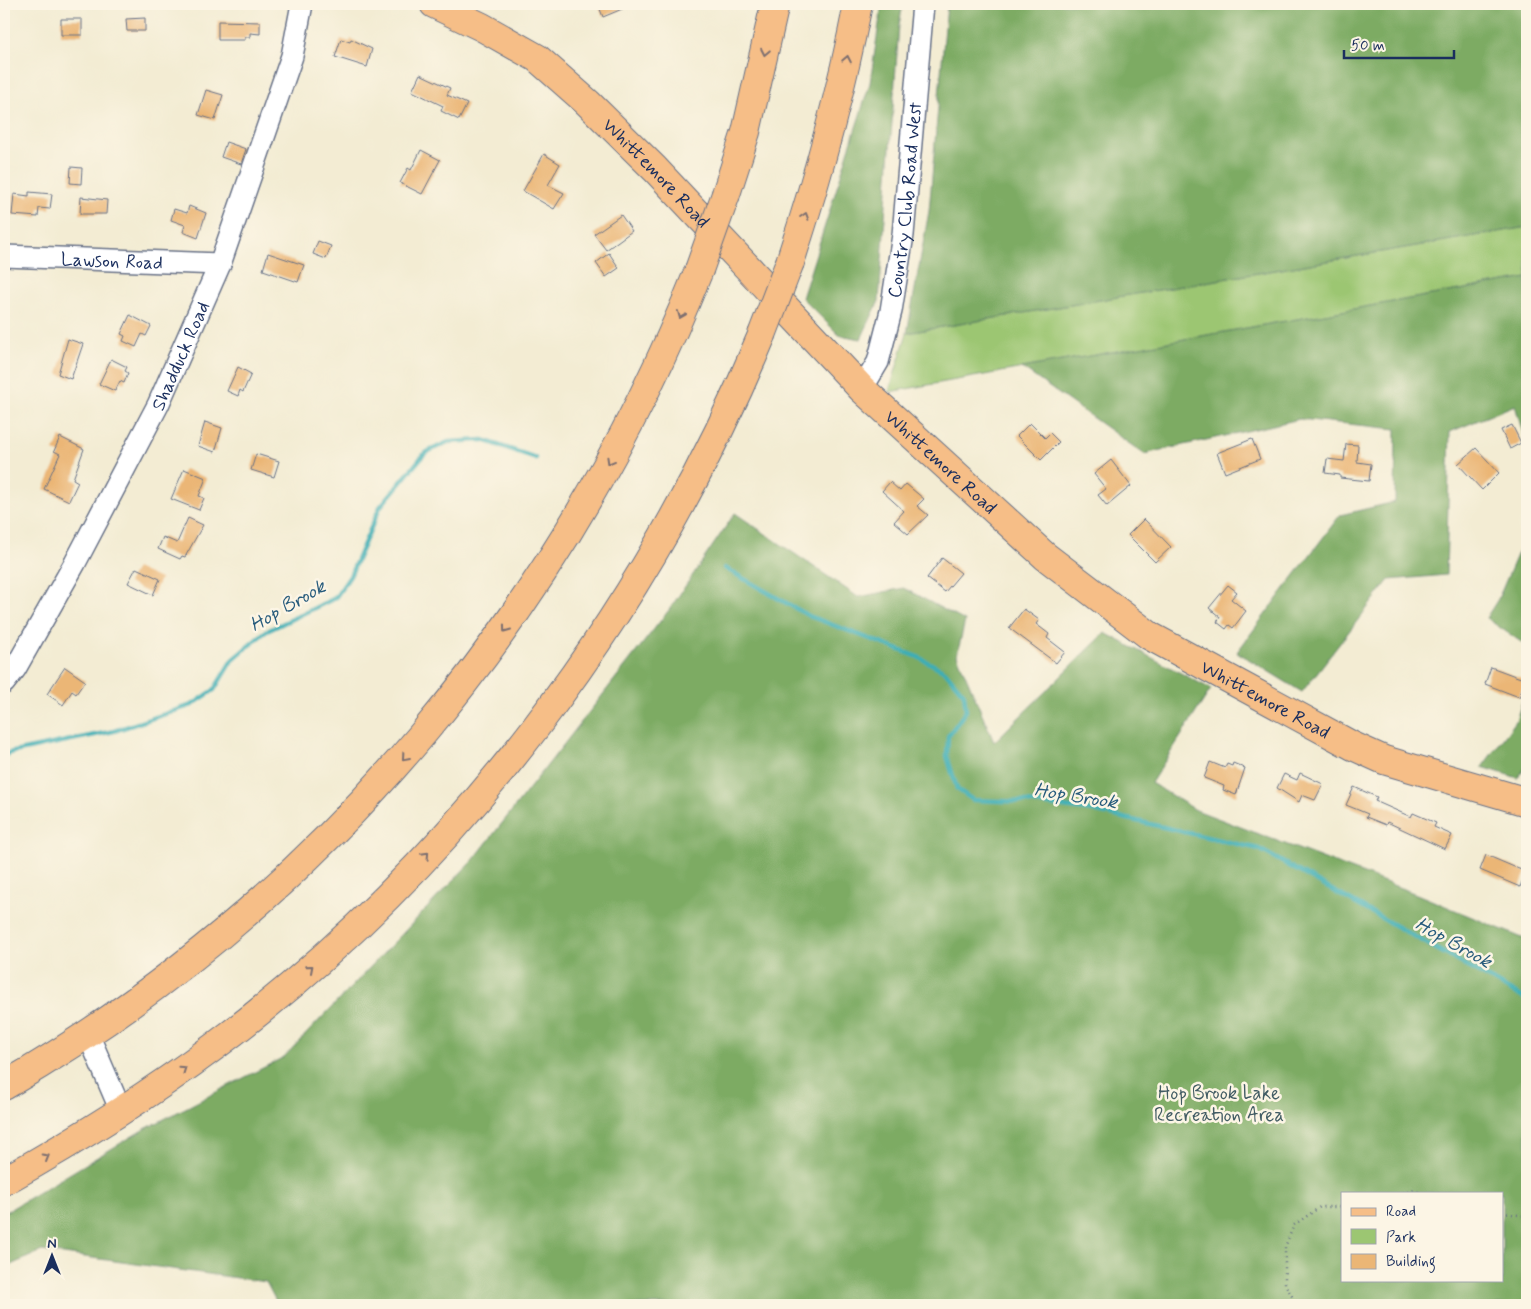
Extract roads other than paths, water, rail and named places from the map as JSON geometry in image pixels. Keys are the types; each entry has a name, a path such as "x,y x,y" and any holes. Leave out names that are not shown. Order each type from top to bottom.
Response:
{"main road":[{"name":"Whittemore Road","path":"434,4 537,58 588,103 655,169 862,389 1045,556 1150,636 1353,746 1384,760 1527,802"},
{"path":"4,1086 88,1034 165,980 268,895 360,806 448,707 525,603 595,488 656,371 699,270 726,194 751,113 775,4"},
{"path":"4,1181 121,1111 215,1046 322,957 419,863 513,756 594,647 636,582 699,469 730,407 762,335 790,262 824,153 842,85 858,4"}],"street":[{"name":"Shadduck Road","path":"4,683 15,669 75,563 158,406 220,264 292,56 302,4"},
{"name":"Country Club Road West","path":"862,389 878,362 891,312 903,235 923,4"},
{"name":"Lawson Road","path":"4,256 220,264"},
{"path":"88,1034 121,1111"}],"waterway":[{"name":"Hop Brook","path":"4,757 9,753 114,731 192,705 214,690 232,660 265,632 335,598 350,576 380,507 425,453 448,442 483,440 536,458"},
{"name":"Hop Brook","path":"725,568 809,616 918,657 945,671 964,694 966,711 948,736 947,756 957,789 973,800 1026,802 1093,811 1259,849 1527,1000"}],"park label":[{"name":"Hop Brook Lake Recreation Area","path":"1219,1103"}]}
